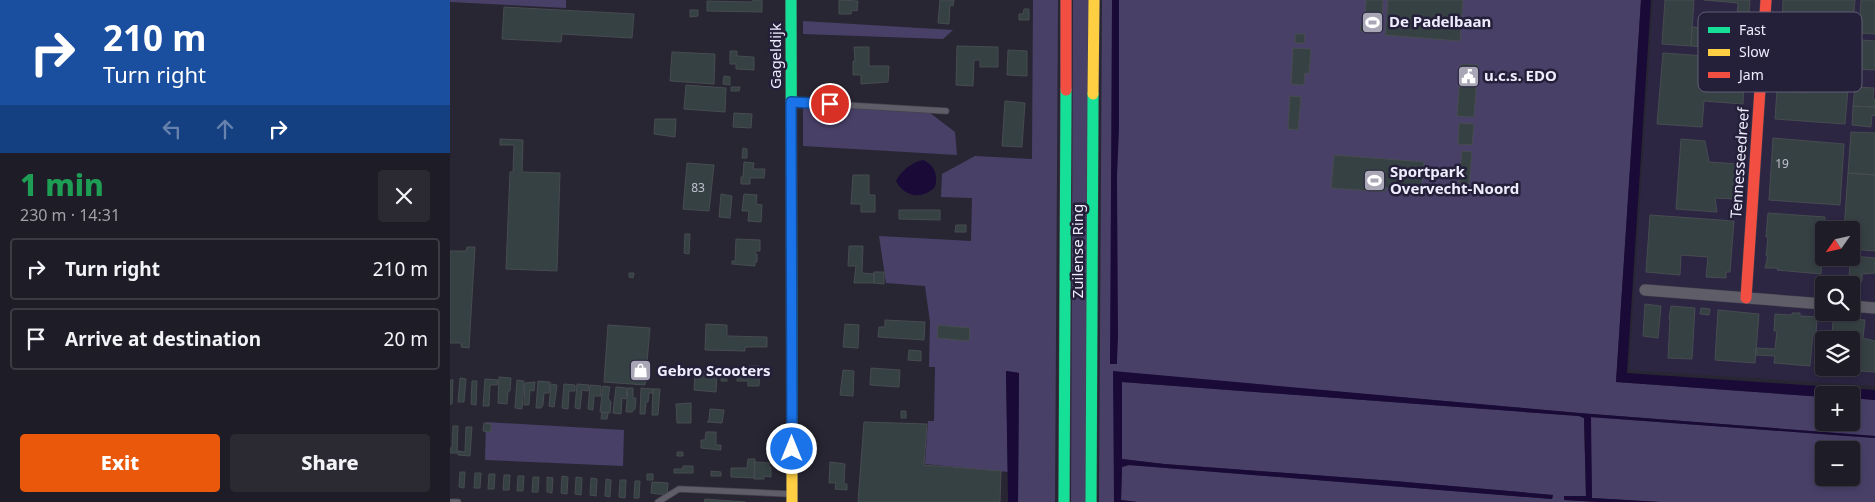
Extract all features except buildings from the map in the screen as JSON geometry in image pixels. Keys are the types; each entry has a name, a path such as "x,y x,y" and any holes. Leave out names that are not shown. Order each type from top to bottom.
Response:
{"main road":[{"name":"Gageldijk","path":"791,0 792,498"},
{"name":"Zuilense Ring","path":"1064,502 1066,0"},
{"name":"Zuilense Ring","path":"1091,502 1094,0"},
{"name":"Tennesseedreef","path":"1746,298 1760,92"}],"street":[{"path":"1645,290 1815,303"},
{"path":"1860,307 1875,308"}],"lane":[{"path":"791,102 946,111"},
{"path":"658,502 679,488 792,498"},
{"path":"450,502 458,502"}],"shaded area":[{"path":"450,0 566,0 566,8 450,2"},
{"path":"1033,0 1058,0 1055,502 1018,502 1019,373 1006,371 1008,472 925,464 928,421 934,421 935,367 929,367 930,322 925,286 886,283 879,236 971,241 972,198 941,197 942,174 975,156 1032,159"},
{"path":"1073,0 1089,0 1088,502 1071,502"},
{"name":"Sportpark Overvecht-Noord","path":"1102,0 1641,0 1616,382 1815,396 1815,431 1860,431 1860,399 1875,400 1875,436 1579,413 1114,372 1114,502 1099,502"},
{"path":"1112,0 1119,0 1117,364 1110,364"},
{"path":"1641,0 1651,0 1627,373 1817,386 1815,386 1815,396 1616,382"},
{"path":"1653,0 1875,0 1875,386 1629,370"},
{"path":"803,21 953,30 943,39 803,34"},
{"path":"803,105 930,113 955,132 957,155 803,146"},
{"path":"923,160 935,171 935,187 925,194 919,195 904,191 896,181 907,168"},
{"path":"1006,371 1019,373 1018,502 1008,502"},
{"path":"1113,371 1579,413 1875,436 1875,438 1591,417 1592,498 1660,502 1564,500 1564,496 1586,496 1584,418 1579,416 1122,382 1122,459 1553,495 1552,499 1129,465 1122,467 1121,500 1137,502 1114,502"},
{"path":"1122,382 1579,416 1584,418 1586,497 1564,496 1564,500 1600,502 1137,502 1121,500 1122,467 1129,465 1552,499 1553,495 1122,459"},
{"path":"1860,389 1875,390 1875,400 1860,399"},
{"path":"1590,417 1875,438 1875,502 1660,502 1592,498"},
{"path":"486,422 624,430 623,466 485,460"}],"traffic: fast":[{"path":"791,0 792,417"},
{"path":"1064,502 1066,90"},
{"path":"1091,502 1093,94"}],"traffic: slow":[{"path":"1093,94 1094,0"},
{"path":"792,417 792,502"}],"traffic: jam":[{"path":"1066,0 1066,90"},
{"path":"1765,12 1766,0"},
{"path":"1746,298 1760,92"}],"place":[{"name":"De Padelbaan","path":"1373,22"},
{"name":"u.c.s. EDO","path":"1468,76"},
{"name":"Sportpark Overvecht-Noord","path":"1374,181"},
{"name":"Gebro Scooters","path":"641,371"}],"route":[{"path":"792,449 791,102 830,104"}]}
